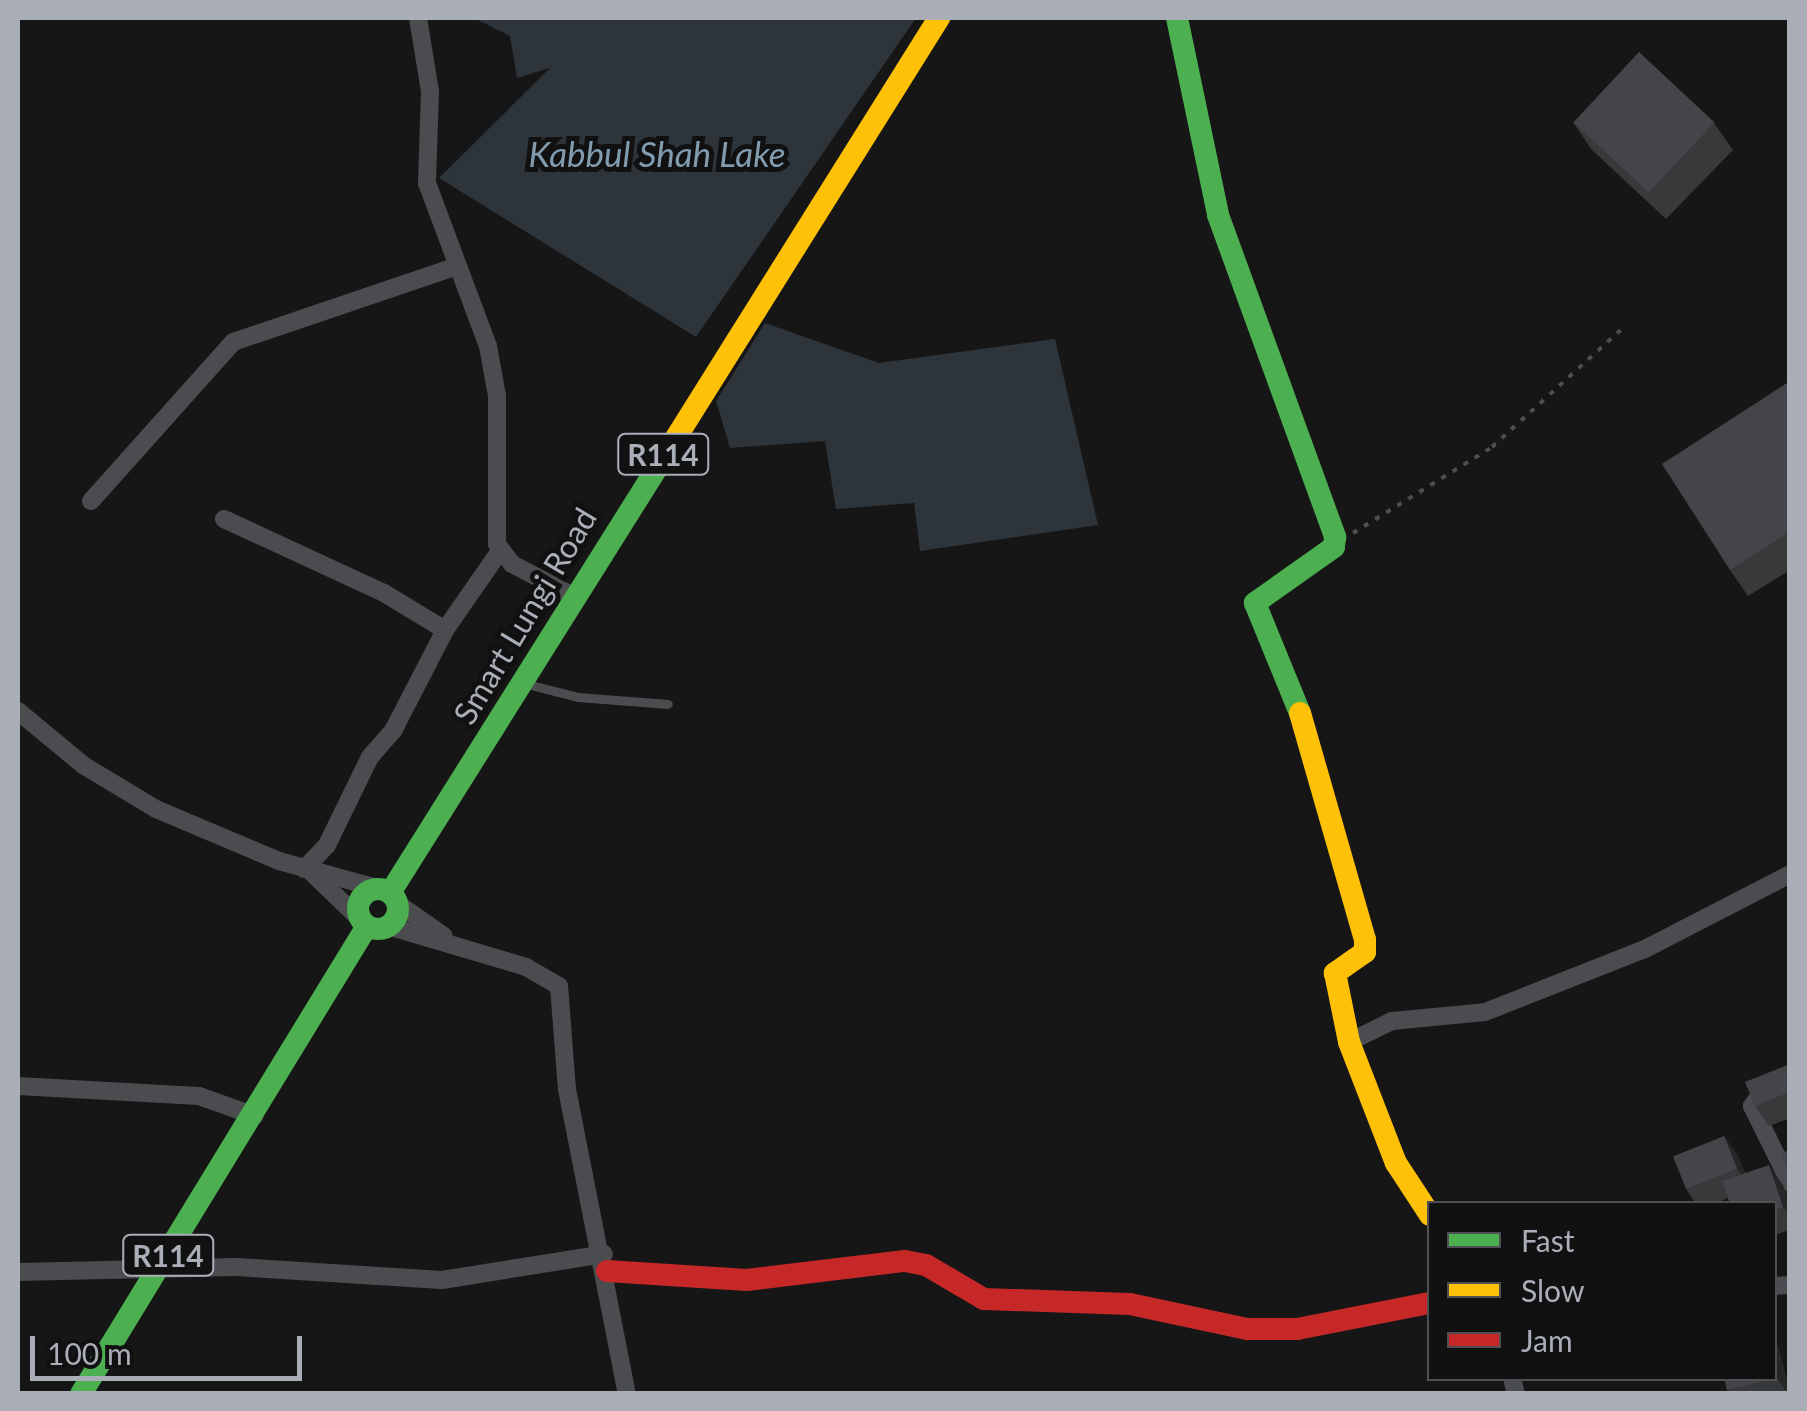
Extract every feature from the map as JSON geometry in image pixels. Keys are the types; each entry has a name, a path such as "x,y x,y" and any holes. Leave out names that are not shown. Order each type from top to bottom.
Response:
{"street":[{"path":"306,870 326,844 445,630 500,552 496,396 488,346 454,268 427,183 430,91 418,18"},
{"name":"Smart Lungi Road","path":"388,895 940,18"},
{"path":"1176,18 1218,215 1335,544 1255,603 1313,745 1366,940 1365,952 1335,972 1348,1042 1396,1163 1427,1210"},
{"path":"90,501 233,342 454,268"},
{"path":"224,518 384,594 445,630"},
{"path":"500,552 524,572 575,597"},
{"path":"18,711 123,791 306,870 388,895 453,942"},
{"path":"306,870 372,923 453,942 526,967 559,986 567,1089 606,1263 627,1394"},
{"path":"1348,1042 1392,1021 1485,1012 1644,949 1790,874"},
{"name":"R114","path":"81,1394 388,895"},
{"name":"R114","path":"372,923 360,898 388,895"},
{"path":"1790,1082 1761,1094 1752,1106 1790,1183"},
{"path":"18,1086 200,1096 255,1116"},
{"path":"18,1272 236,1267 442,1280 606,1263 747,1280 905,1260 926,1265 984,1299 1130,1304 1248,1330 1296,1330 1427,1304"}],"lane":[{"path":"524,682 578,697 668,704"}],"path":[{"path":"1335,544 1492,447 1623,328"}],"water":[{"name":"Kabbul Shah Lake","path":"474,18 916,18 696,337 439,178 550,68 517,78 510,36"},
{"path":"765,323 879,363 1055,339 1098,525 920,551 914,503 836,509 825,441 730,448 716,401"}],"building":[{"path":"1639,52 1714,122 1649,192 1574,122"},
{"path":"1790,381 1790,532 1730,570 1662,464"},
{"path":"1790,1064 1790,1092 1755,1106 1745,1082"},
{"path":"1724,1136 1737,1168 1686,1189 1673,1157"},
{"path":"1790,1150 1790,1175 1780,1154"},
{"path":"1769,1165 1783,1207 1777,1209 1777,1201 1729,1201 1722,1181"},
{"path":"1725,1381 1764,1381 1727,1390"}],"traffic: fast":[{"path":"1177,18 1218,215 1335,537 1334,547 1255,603 1300,713"},
{"path":"390,893 662,460"},
{"path":"378,889 392,895 398,909 392,923 378,929 364,923 358,909 364,895 378,889"},
{"path":"81,1394 367,926"}],"traffic: slow":[{"path":"662,460 939,18"},
{"path":"1300,713 1365,940 1365,952 1335,973 1349,1042 1396,1163 1427,1210"}],"traffic: jam":[{"path":"607,1271 747,1280 905,1261 926,1265 984,1299 1130,1304 1248,1329 1297,1329 1427,1304"}]}
